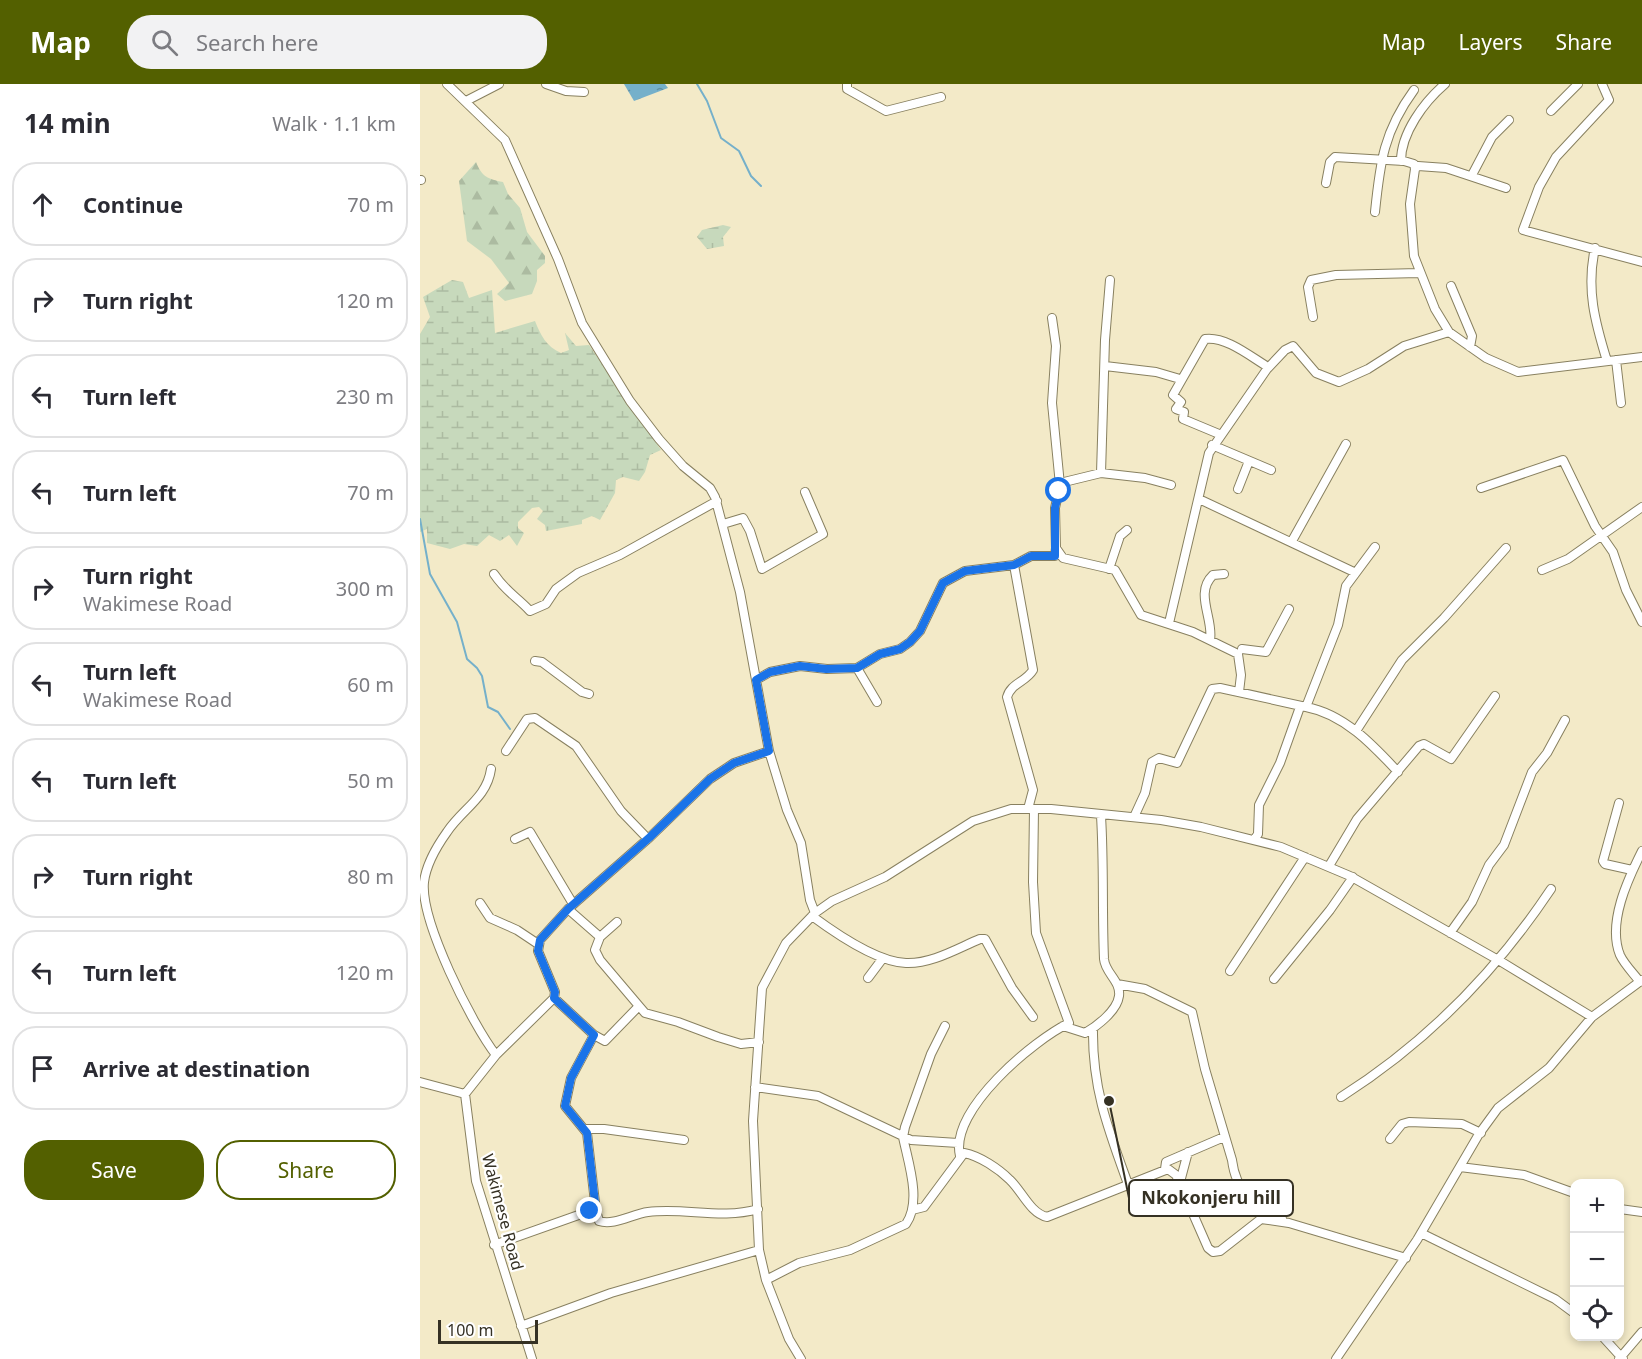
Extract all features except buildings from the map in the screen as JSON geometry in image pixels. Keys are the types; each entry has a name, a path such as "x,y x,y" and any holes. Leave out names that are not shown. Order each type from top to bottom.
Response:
{"street":[{"path":"447,84 506,140 554,249 582,323 608,367 659,440 683,466 710,488 717,501 742,604 769,751 787,810 801,843 814,914 835,932 883,958 906,963 932,959 985,939 1012,988 1033,1017"},
{"path":"466,101 499,84"},
{"path":"546,84 566,91 584,92"},
{"path":"846,84 847,89 886,111 941,97"},
{"path":"1401,161 1403,145 1415,122 1428,101 1445,84"},
{"path":"1551,111 1578,84"},
{"path":"1602,84 1609,100 1556,157 1539,187 1523,230 1642,262"},
{"path":"1375,212 1380,159 1392,124 1414,90"},
{"path":"1472,175 1492,137 1509,120"},
{"path":"1326,183 1333,158 1410,162 1415,169 1410,198 1410,224 1419,273 1441,322 1449,332 1495,363 1518,372 1642,357"},
{"path":"1415,169 1418,166 1440,167 1472,175 1506,188"},
{"path":"1595,248 1590,273 1592,311 1611,360 1621,403"},
{"path":"1313,317 1308,287 1311,280 1336,275 1419,273"},
{"path":"1101,473 1104,340 1110,279"},
{"path":"1451,286 1472,336 1470,347"},
{"path":"756,680 770,672 800,666 826,669 857,668 880,654 900,649 910,642 920,631 943,583 965,571 1014,565 1031,556 1055,556 1055,508 1059,483 1052,403 1056,346 1052,318"},
{"path":"1169,623 1199,499 1205,462 1212,445 1268,367 1285,350 1293,346 1316,373 1339,382 1368,369 1404,346 1449,332"},
{"path":"1220,434 1183,419 1184,412 1176,410 1181,402 1173,395 1180,379 1205,339 1211,338 1242,350 1268,367"},
{"path":"1105,366 1156,372 1180,379"},
{"path":"1292,541 1346,444"},
{"path":"1212,445 1271,470"},
{"path":"1481,488 1563,460 1595,526 1603,535 1642,622"},
{"path":"1238,489 1249,461"},
{"path":"1059,483 1101,473 1145,478 1171,485"},
{"path":"723,524 743,518 750,531 762,569 823,534 805,492"},
{"path":"1199,499 1354,572"},
{"path":"494,574 505,591 518,598 530,611 546,604 556,589 578,573 620,555 717,501"},
{"path":"1542,570 1568,559 1642,507"},
{"path":"1109,569 1120,536 1127,530"},
{"path":"1254,840 1257,834 1259,805 1280,763 1338,625 1346,586 1354,572 1375,547"},
{"path":"1056,548 1063,558 1115,570 1141,615 1169,623 1238,654 1242,675 1239,692"},
{"path":"1356,731 1402,660 1444,618 1506,548"},
{"path":"912,1210 924,1207 960,1156 958,1143 966,1120 984,1095 1013,1063 1045,1040 1053,1030 1069,1023 1036,933 1031,809 1033,790 1007,698 1014,685 1028,677 1033,670 1014,565"},
{"path":"1210,640 1211,628 1205,598 1206,584 1212,575 1224,574"},
{"path":"1242,649 1266,652 1290,609"},
{"path":"535,661 542,662 582,692 589,694"},
{"path":"857,668 876,702"},
{"path":"1134,817 1145,793 1153,760 1159,758 1177,763 1210,691 1220,688 1314,708 1356,731 1398,772"},
{"path":"1329,866 1357,819 1422,744 1451,759 1495,696"},
{"path":"506,751 527,718 535,718 576,746 621,811 648,839"},
{"path":"1450,933 1472,902 1489,865 1504,845 1532,772 1547,753 1565,720"},
{"path":"420,1082 465,1094 496,1055 554,998 555,992 539,955 538,944 571,907 648,839 710,779 734,763 769,751"},
{"path":"490,769 486,788 447,831 428,866 424,883 425,896 444,960 466,1008 496,1055"},
{"path":"1619,803 1603,861 1605,864 1632,870"},
{"path":"801,1359 789,1339 766,1280 759,1250 753,1121 759,1012 765,980 786,943 814,914 832,901 885,877 973,821 998,811 1031,809 1134,817 1201,826 1305,856 1353,877 1500,960 1524,978 1592,1017"},
{"path":"1063,1026 1085,1033 1093,1028 1115,1005 1119,996 1117,984 1104,960 1104,871 1101,816"},
{"path":"515,839 530,832 571,907 600,937"},
{"path":"1336,1359 1406,1258 1481,1133 1504,1101 1549,1068 1592,1017 1641,981 1620,956 1617,935 1618,915 1632,870 1642,851"},
{"path":"1230,971 1305,856"},
{"path":"420,859 428,866"},
{"path":"1274,979 1330,910 1353,877"},
{"path":"1341,1097 1370,1079 1428,1031 1500,960 1551,889"},
{"path":"480,903 490,918 517,930 538,944"},
{"path":"617,922 600,937 596,954 645,1013 741,1044 759,1042"},
{"path":"868,978 883,958"},
{"path":"1117,984 1145,988 1192,1012 1232,1160 1234,1175 1246,1196 1254,1204 1289,1223"},
{"path":"554,998 594,1035 605,1041 639,1006"},
{"path":"766,1280 799,1263 850,1250 903,1227 912,1210 911,1180 903,1137 931,1054 945,1026"},
{"path":"1093,1028 1092,1057 1097,1088 1128,1184"},
{"path":"594,1035 571,1078 566,1101 567,1109 586,1129 599,1221 607,1223 657,1211 688,1211 720,1215 758,1209"},
{"path":"755,1087 818,1096 903,1137 933,1143 958,1143"},
{"name":"Wakimese Road","path":"465,1094 476,1181 494,1245 532,1359"},
{"path":"1390,1138 1402,1124 1408,1122 1462,1124 1481,1133"},
{"path":"586,1129 604,1129 684,1140"},
{"path":"1165,1169 1166,1162 1224,1137"},
{"path":"1180,1182 1188,1152"},
{"path":"960,1156 970,1155 999,1171 1043,1216 1052,1217 1165,1169 1172,1170 1180,1182 1208,1248 1213,1252 1220,1251 1261,1219 1289,1223 1406,1258"},
{"path":"1460,1167 1524,1175 1570,1190"},
{"path":"1624,1210 1642,1212"},
{"path":"494,1245 578,1215 596,1211"},
{"path":"1421,1233 1555,1299 1570,1310"},
{"path":"521,1326 611,1293 759,1250"},
{"path":"1606,1341 1621,1358 1642,1332"}],"green space":[{"path":"476,162 486,176 503,182 508,194 520,208 527,232 545,256 545,263 537,270 537,281 532,294 505,301 497,294 509,283 491,259 467,241 459,181"},
{"path":"723,225 731,227 723,237 724,246 707,249 697,237 702,230"},
{"path":"452,280 463,282 469,298 492,290 495,333 535,321 545,340 561,353 569,350 565,333 576,346 589,345 661,450 650,455 645,472 639,481 623,477 616,480 615,493 600,520 592,516 582,520 582,524 546,531 545,525 537,519 543,511 539,507 532,508 518,522 518,528 524,533 517,546 509,535 500,541 489,535 477,546 464,544 450,549 427,543 427,529 420,532 420,334 430,317 423,297"}],"water":[{"path":"624,84 665,84 668,88 634,101"}],"waterway":[{"path":"697,84 707,101 721,138 739,151 751,176 761,186"},
{"path":"420,519 430,574 457,622 467,659 482,676 488,707 498,712 510,729"}],"place":[{"name":"Nkokonjeru hill","path":"1109,1101"}],"route":[{"path":"590,1211 596,1211 587,1133 565,1106 571,1078 594,1035 554,998 555,992 538,951 540,940 568,909 650,837 710,779 729,765 769,751 756,680 770,672 800,666 826,669 857,668 880,654 900,649 910,642 920,631 933,599 943,583 965,571 1014,565 1031,556 1055,556 1055,508 1059,491"}]}
